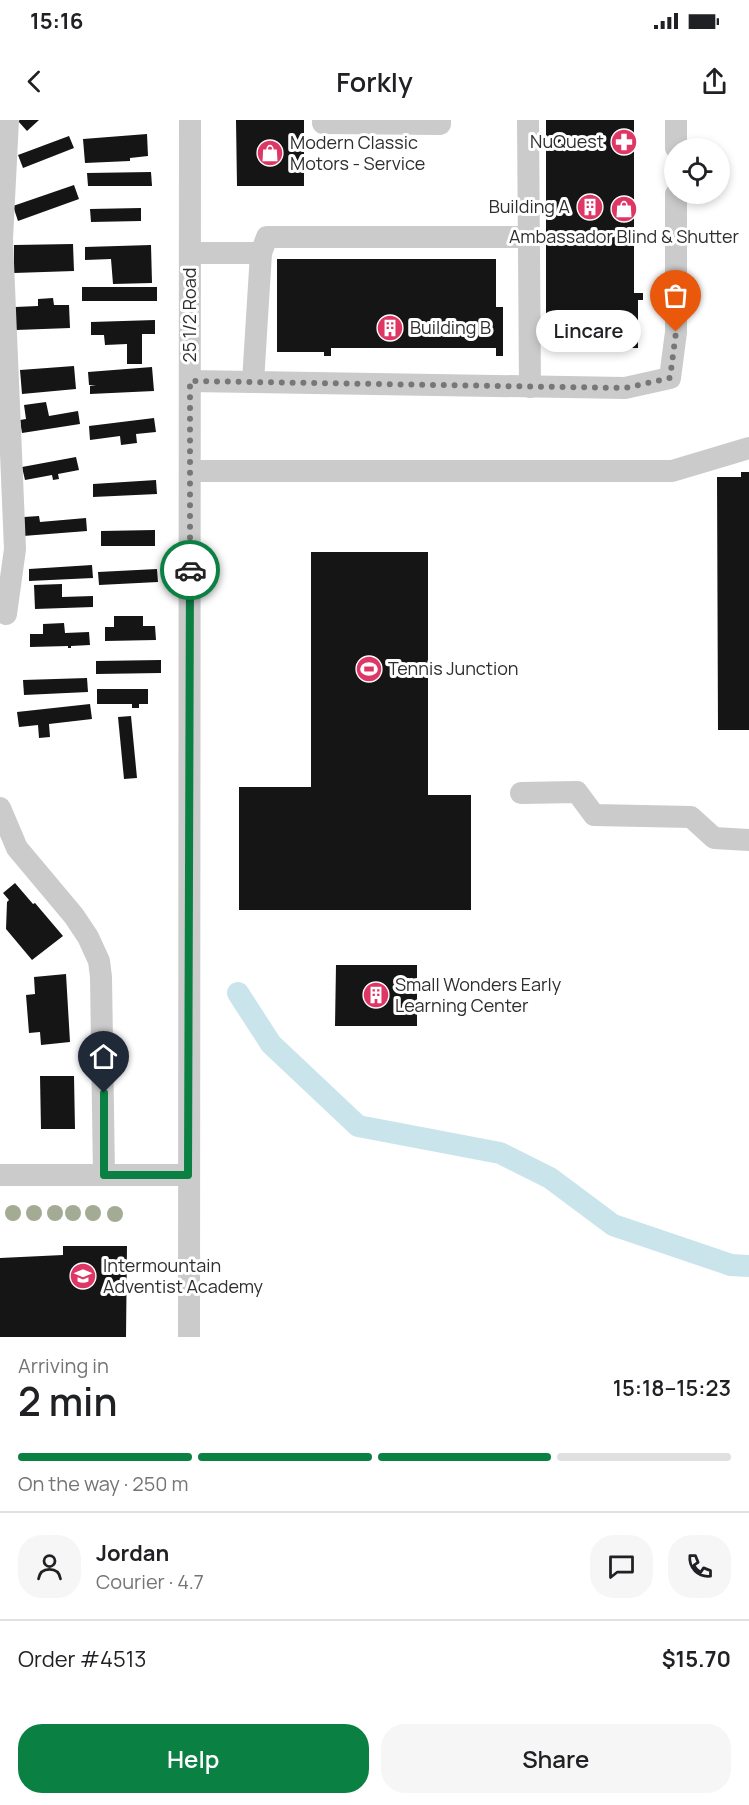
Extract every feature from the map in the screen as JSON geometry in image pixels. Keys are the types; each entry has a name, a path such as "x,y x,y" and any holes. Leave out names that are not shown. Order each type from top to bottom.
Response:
{"street":[{"path":"6,614 15,549 2,239 8,120"},
{"name":"25 1/2 Road","path":"189,1337 190,120"},
{"path":"323,120 323,123 440,124 440,120"},
{"path":"528,120 530,387"},
{"path":"676,120 676,138"},
{"path":"190,381 625,388 670,378 676,332 676,204"},
{"path":"253,382 261,253 267,237 529,237"},
{"path":"190,253 261,253"},
{"path":"190,471 672,471 749,448"},
{"path":"521,793 577,792 594,815 691,817 714,838 749,840"},
{"path":"0,808 17,848 74,916 88,937 99,961 102,989 104,1175"},
{"path":"0,1175 188,1175"}],"building":[{"path":"39,120 27,131 18,121"},
{"name":"Modern Classic Motors - Service","path":"236,120 304,120 304,186 237,186"},
{"name":"Building A","path":"546,120 634,120 634,293 643,293 643,300 638,300 638,348 546,348"},
{"path":"147,134 148,156 130,158 130,161 85,163 83,139"},
{"path":"69,136 74,148 23,168 18,155"},
{"path":"151,172 152,186 88,186 87,173"},
{"path":"74,185 79,199 18,221 13,206"},
{"path":"141,208 141,221 91,222 90,209"},
{"path":"73,244 74,271 14,273 14,245"},
{"path":"151,245 152,283 113,284 111,259 85,260 85,247"},
{"name":"Building B","path":"277,259 496,259 496,307 503,307 503,356 496,356 496,348 331,348 331,356 324,356 324,352 277,352"},
{"path":"82,287 157,287 157,301 82,301"},
{"path":"53,298 54,305 69,305 70,328 16,330 15,307 38,306 38,299"},
{"path":"155,320 155,334 142,334 142,364 127,364 127,344 105,345 104,335 91,335 91,322"},
{"path":"74,366 76,389 22,394 20,370"},
{"path":"152,367 154,391 90,394 90,386 96,386 89,385 88,372"},
{"path":"46,402 49,416 78,411 80,424 22,433 20,420 26,419 24,405"},
{"path":"154,418 156,432 136,434 137,443 121,445 120,436 90,440 89,426"},
{"path":"76,457 79,470 58,474 59,479 53,480 52,475 25,480 22,467"},
{"path":"741,472 749,472 749,730 718,730 717,477 741,477"},
{"path":"156,480 157,494 93,497 93,484"},
{"path":"39,516 40,522 86,518 87,531 23,536 24,517"},
{"path":"155,530 155,546 101,546 101,531"},
{"name":"Tennis Junction","path":"311,552 428,552 428,795 471,795 471,910 239,910 239,787 311,787"},
{"path":"92,565 93,578 29,581 29,569"},
{"path":"157,569 158,582 99,585 98,572"},
{"path":"62,584 62,597 93,596 93,607 35,609 34,585"},
{"path":"114,616 143,616 143,626 155,626 156,640 105,641 105,627 114,627"},
{"path":"64,623 65,633 89,632 90,645 71,646 71,648 68,646 30,647 30,634 43,634 43,624"},
{"path":"161,660 161,673 96,674 96,661"},
{"path":"87,678 88,692 24,695 23,680"},
{"path":"97,689 148,689 148,704 139,704 139,708 132,708 132,704 97,704"},
{"path":"90,704 92,719 49,724 50,737 39,738 38,725 19,727 17,712"},
{"path":"131,716 137,778 124,779 118,717"},
{"path":"15,883 63,936 32,960 6,929 9,900 3,893"},
{"name":"Small Wonders Early Learning Center","path":"336,965 417,965 417,1026 335,1026"},
{"path":"66,974 70,1042 41,1045 40,1032 29,1033 26,995 35,994 34,977"},
{"path":"40,1076 74,1076 75,1129 41,1129"},
{"path":"63,1246 127,1246 126,1337 0,1337 0,1258 63,1255"}],"waterway":[{"path":"238,993 271,1044 358,1126 500,1153 550,1178 613,1225 731,1265 749,1266"}],"way so far":[{"path":"190,570 190,381 625,388 670,378 676,332"}],"place":[{"name":"NuQuest","path":"624,142"},
{"name":"Modern Classic Motors - Service","path":"270,153"},
{"name":"Building A","path":"590,207"},
{"name":"Ambassador Blind & Shutter","path":"624,209"},
{"name":"Building B","path":"390,328"},
{"name":"Lincare","path":"676,332"},
{"name":"Tennis Junction","path":"369,669"},
{"name":"Small Wonders Early Learning Center","path":"376,995"},
{"name":"Intermountain Adventist Academy","path":"83,1276"}],"route":[{"path":"104,1093 104,1175 188,1175 190,570"}]}
